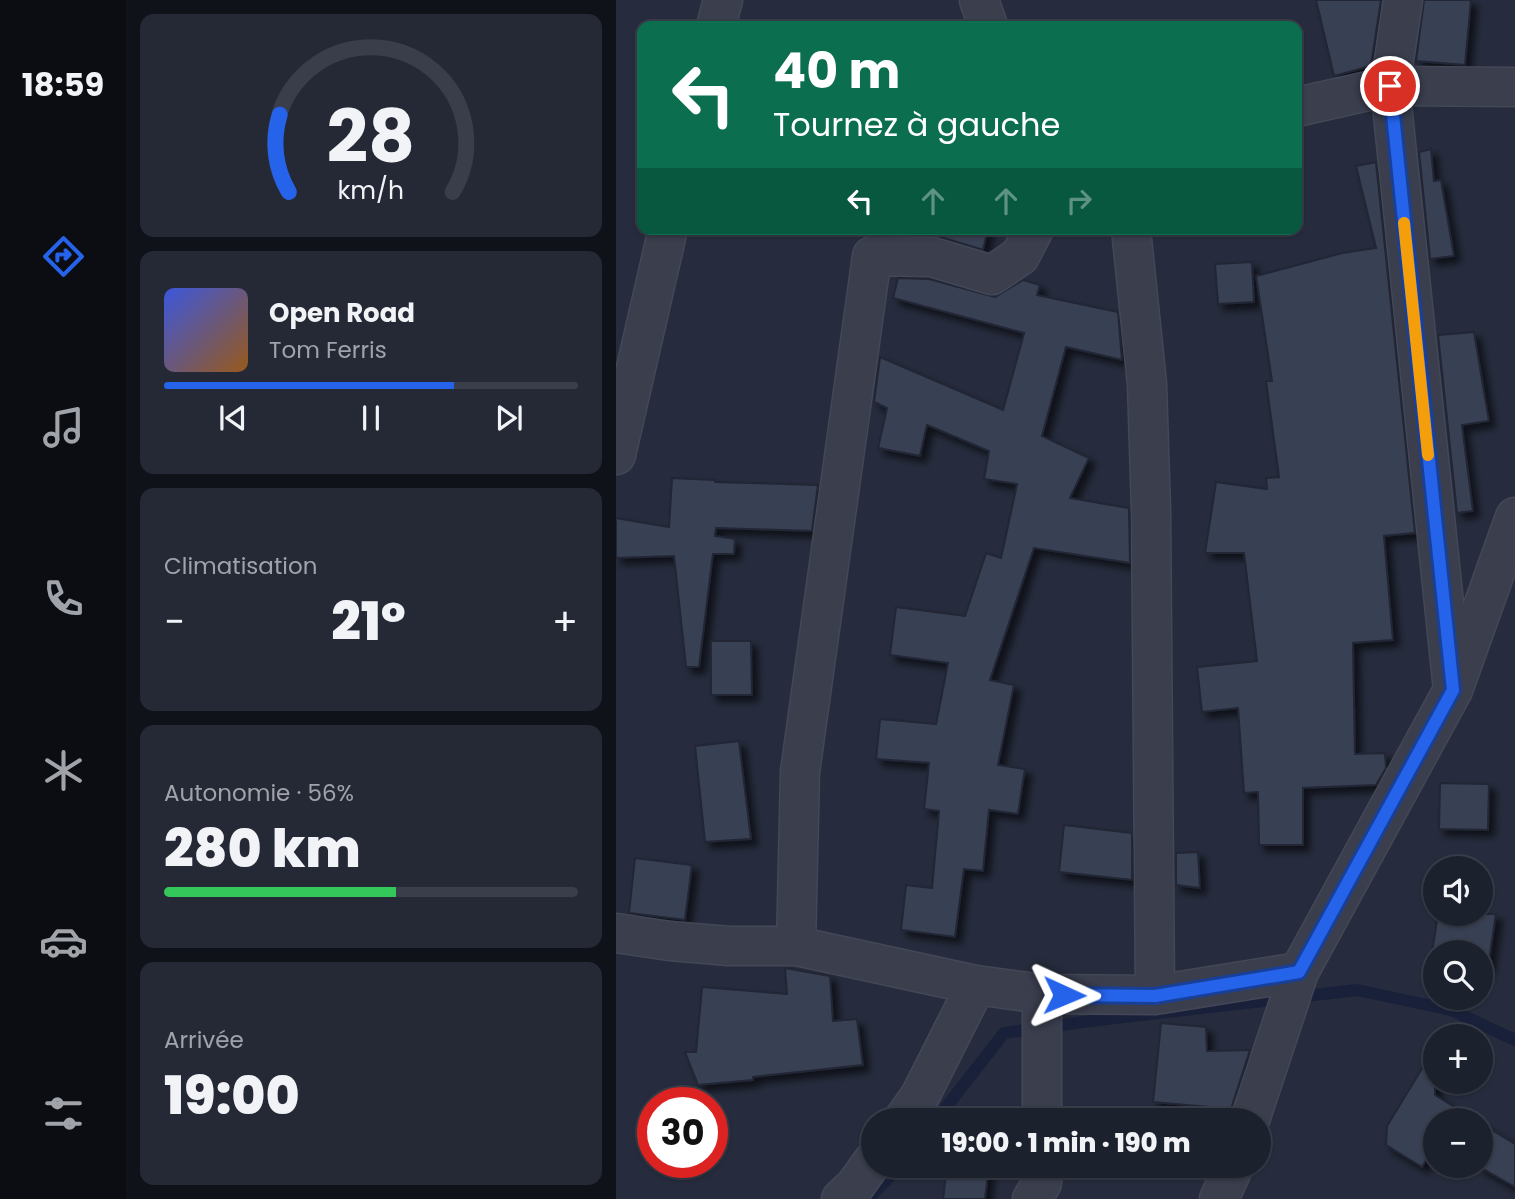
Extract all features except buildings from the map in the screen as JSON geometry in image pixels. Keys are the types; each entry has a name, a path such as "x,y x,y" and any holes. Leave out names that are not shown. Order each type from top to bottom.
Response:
{"street":[{"path":"717,21 723,0"},
{"path":"979,0 986,21"},
{"path":"1403,0 1390,86 1453,690"},
{"path":"1302,106 1390,86 1515,87"},
{"path":"616,456 667,235"},
{"path":"796,946 800,772 872,256 932,257 992,275 1020,256 1031,235"},
{"path":"1132,235 1147,384 1151,510 1155,996"},
{"path":"1254,1108 1299,972 1453,690 1515,517"},
{"path":"616,933 694,943 796,946 976,985 1042,994 1155,996 1299,972"},
{"path":"912,1108 976,985"},
{"path":"1042,994 1042,1108"},
{"path":"841,1199 861,1178"},
{"path":"1032,1199 1042,1183 1042,1178"},
{"path":"1219,1199 1229,1178"}],"waterway":[{"path":"945,1108 1004,1033 1090,1021 1357,990 1451,1010 1515,1040"},
{"path":"868,1199 888,1178"}],"slow traffic":[{"path":"1404,223 1428,455"}],"route":[{"path":"1064,995 1155,996 1299,972 1453,690 1390,86"}]}
